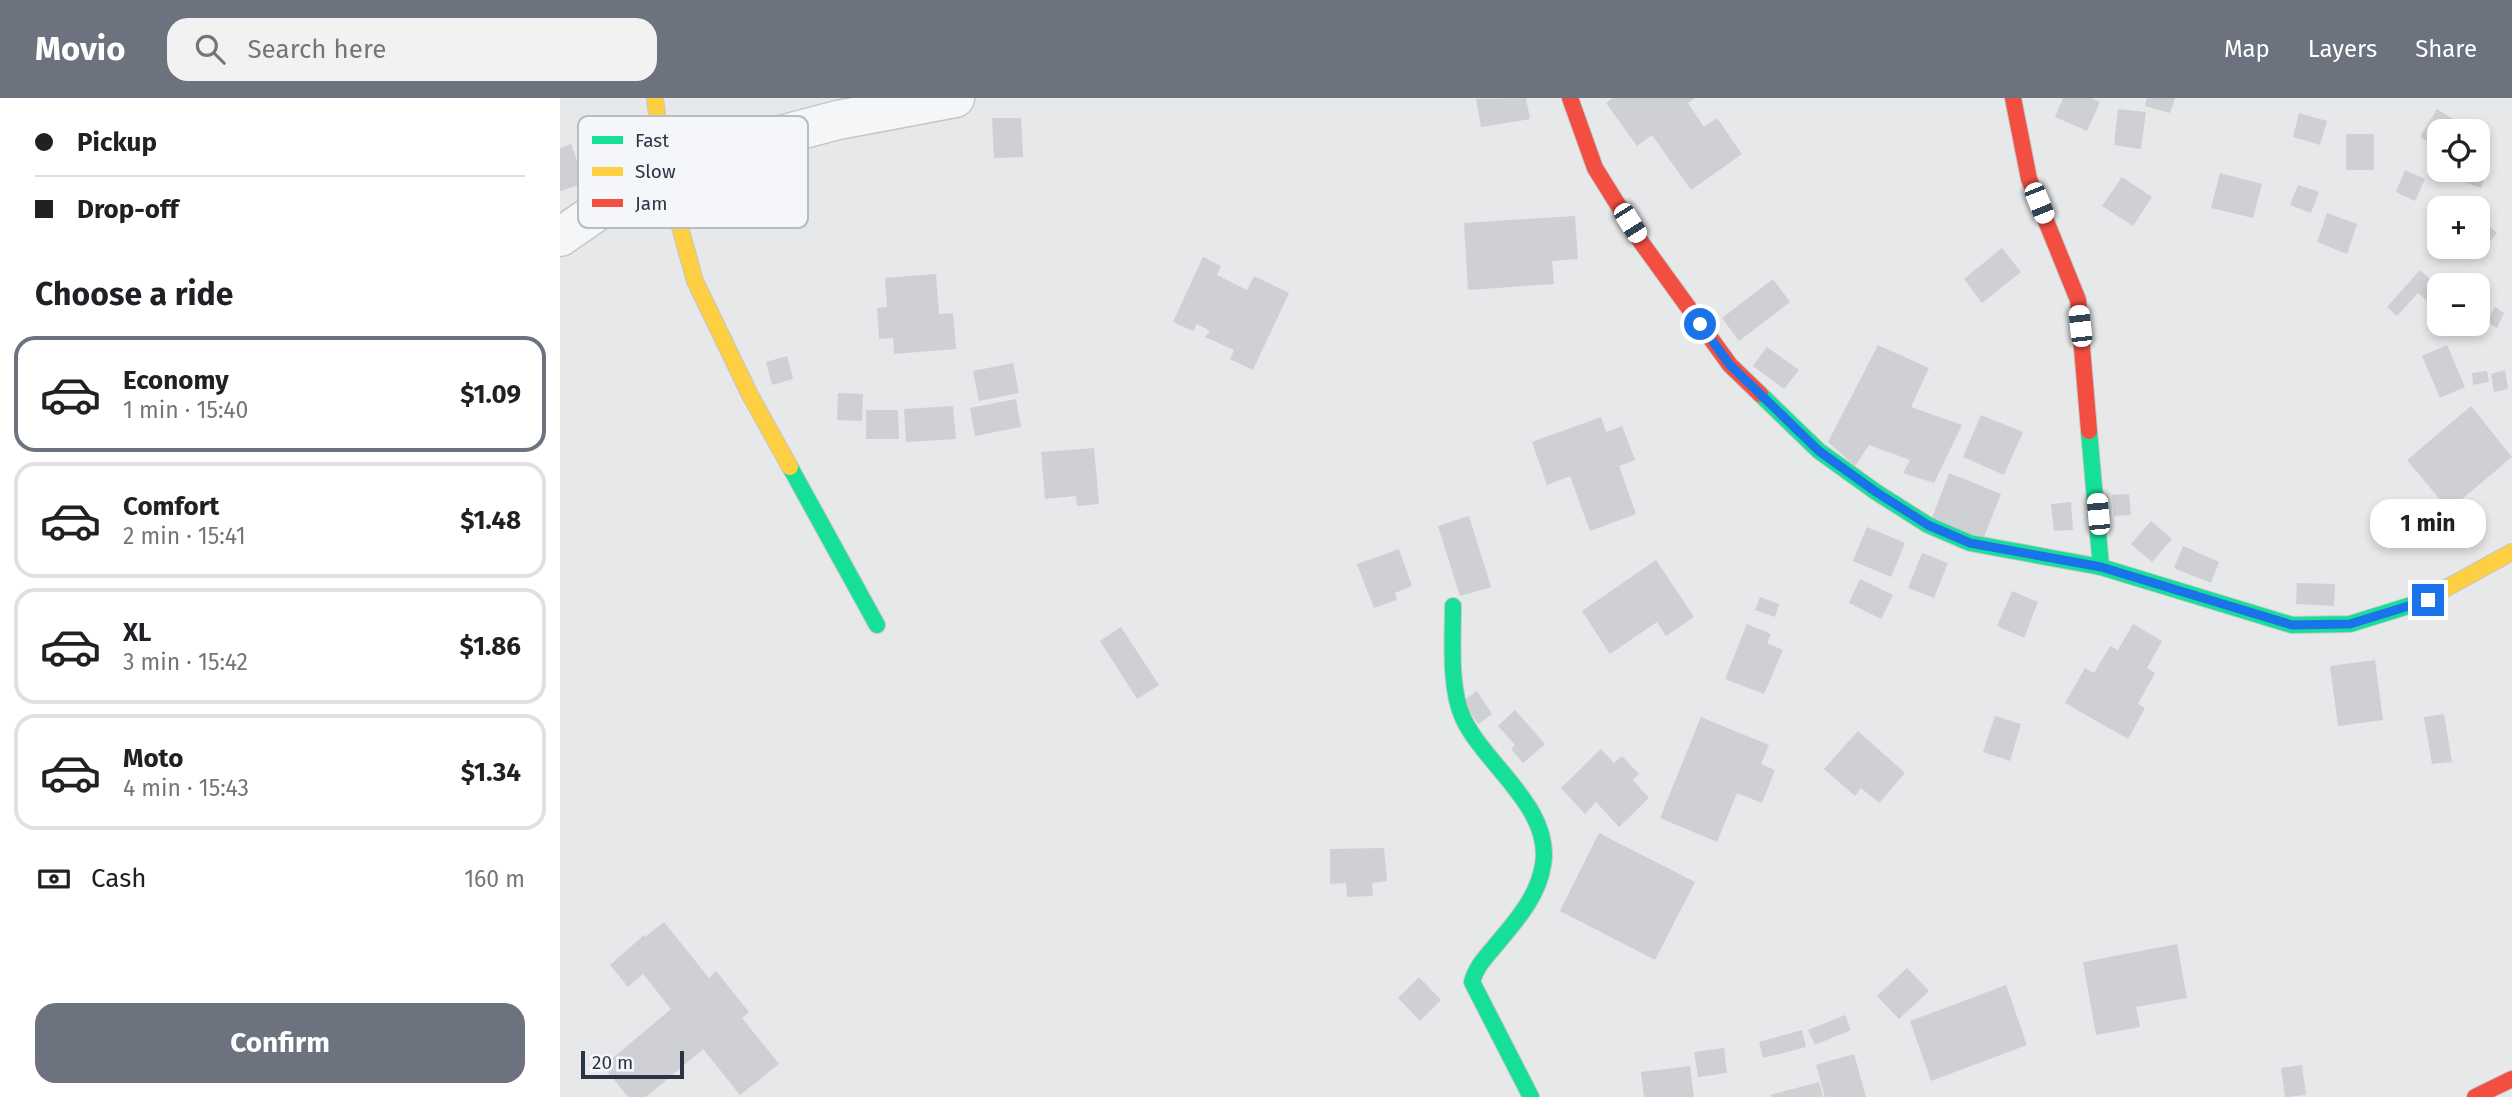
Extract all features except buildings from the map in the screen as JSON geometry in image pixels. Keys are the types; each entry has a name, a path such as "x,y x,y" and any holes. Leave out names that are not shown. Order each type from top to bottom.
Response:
{"street":[{"path":"655,98 657,116"},
{"path":"808,129 838,120 955,98"},
{"path":"1570,98 1595,168 1641,242 1730,365 1819,451 1928,525 1970,543 2101,567 2292,625 2350,624 2428,600 2512,552"},
{"path":"2013,98 2029,179 2078,300 2101,567"},
{"path":"560,237 578,225"},
{"path":"680,228 695,281 750,396 877,625"},
{"path":"1453,606 1458,704 1462,716 1525,801 1543,838 1545,867 1535,895 1475,970 1472,982 1531,1097"},
{"path":"2475,1097 2512,1079"}],"traffic: fast":[{"path":"1760,394 1819,451 1876,492 1928,525 1970,543 2101,567 2292,625 2350,624 2421,602"},
{"path":"2089,431 2101,567"},
{"path":"790,467 877,625"},
{"path":"1453,606 1454,678 1463,718 1528,806 1538,824 1543,844 1543,865 1531,898 1481,963 1472,982 1531,1097"}],"traffic: slow":[{"path":"655,98 657,116"},
{"path":"680,228 695,281 750,395 790,467"},
{"path":"2421,602 2512,552"}],"traffic: jam":[{"path":"1570,98 1595,168 1641,242 1730,365 1760,394"},
{"path":"2013,98 2029,179 2078,300 2089,431"},
{"path":"2475,1097 2512,1079"}],"route":[{"path":"1700,324 1730,365 1819,451 1928,525 1970,543 2101,567 2292,625 2350,624 2428,600"}]}
